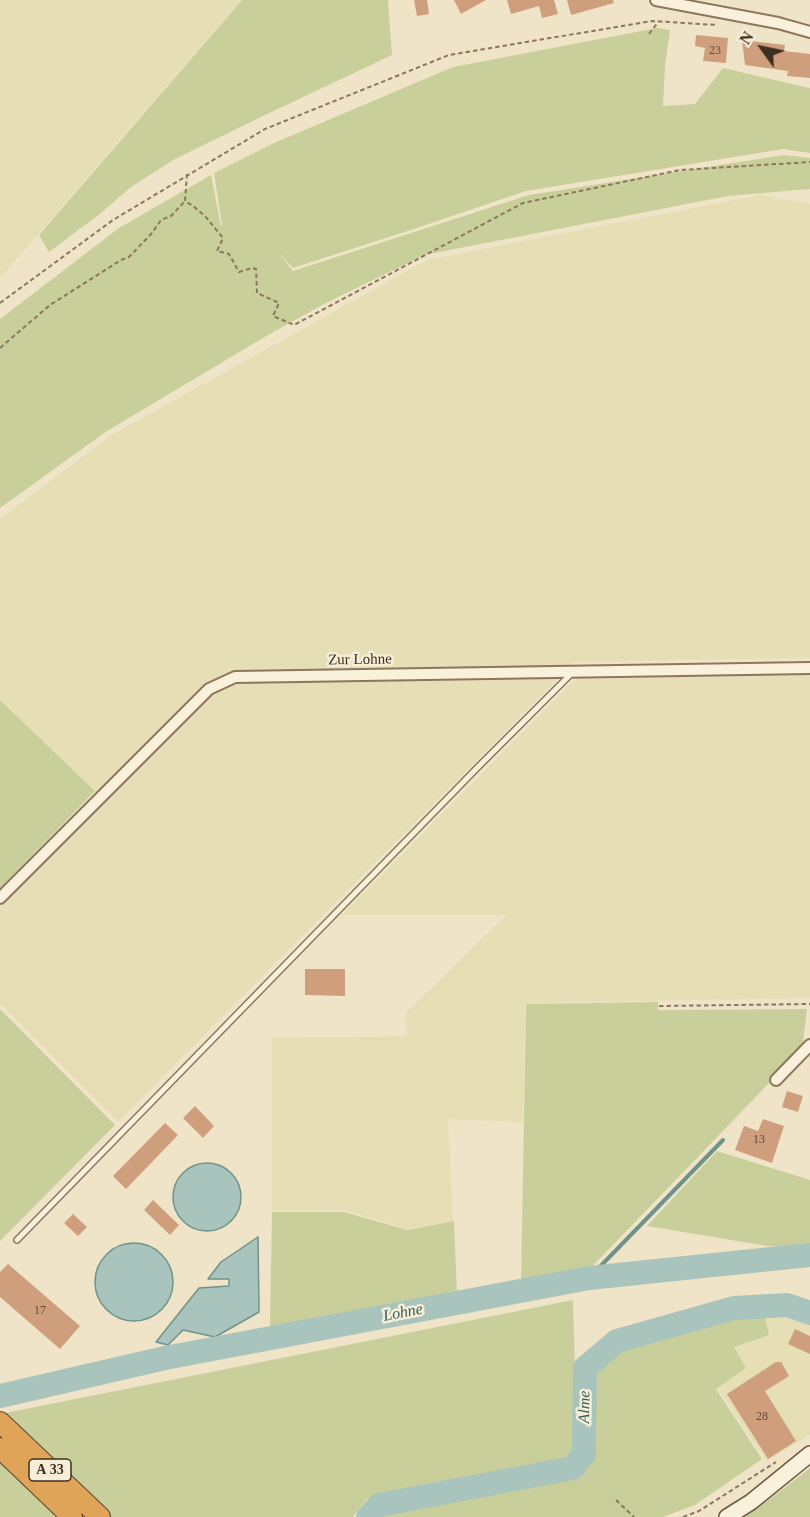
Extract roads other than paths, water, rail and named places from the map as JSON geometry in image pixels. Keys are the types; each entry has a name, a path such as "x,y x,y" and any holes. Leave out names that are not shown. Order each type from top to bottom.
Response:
{"highway":[{"name":"A 33","path":"0,1422 100,1517"},
{"name":"A 33","path":"0,1448 72,1517"}],"street":[{"path":"656,0 778,23 810,32"},
{"name":"Zur Lohne","path":"0,898 209,689 235,677 810,668"},
{"path":"776,1080 810,1045"},
{"path":"727,1517 750,1502 810,1454"}],"lane":[{"path":"17,1240 572,673"}],"water":[{"path":"207,1163 220,1165 231,1173 239,1184 241,1197 239,1210 231,1221 220,1229 207,1231 194,1229 183,1221 175,1210 173,1197 175,1184 183,1173 194,1165"},
{"path":"258,1237 259,1312 215,1337 183,1330 168,1345 156,1342 199,1288 229,1286 229,1279 208,1279 221,1262"},
{"path":"126,1243 142,1243 156,1249 167,1260 173,1274 173,1290 167,1304 156,1315 142,1321 126,1321 112,1315 101,1304 95,1290 95,1274 101,1260 112,1249"}],"waterway":[{"path":"589,1278 723,1140"},
{"name":"Lohne","path":"0,1396 165,1358 589,1278 810,1255"},
{"name":"Alme","path":"368,1517 379,1505 573,1468 584,1454 585,1368 617,1341 734,1308 787,1305 810,1313"}]}
